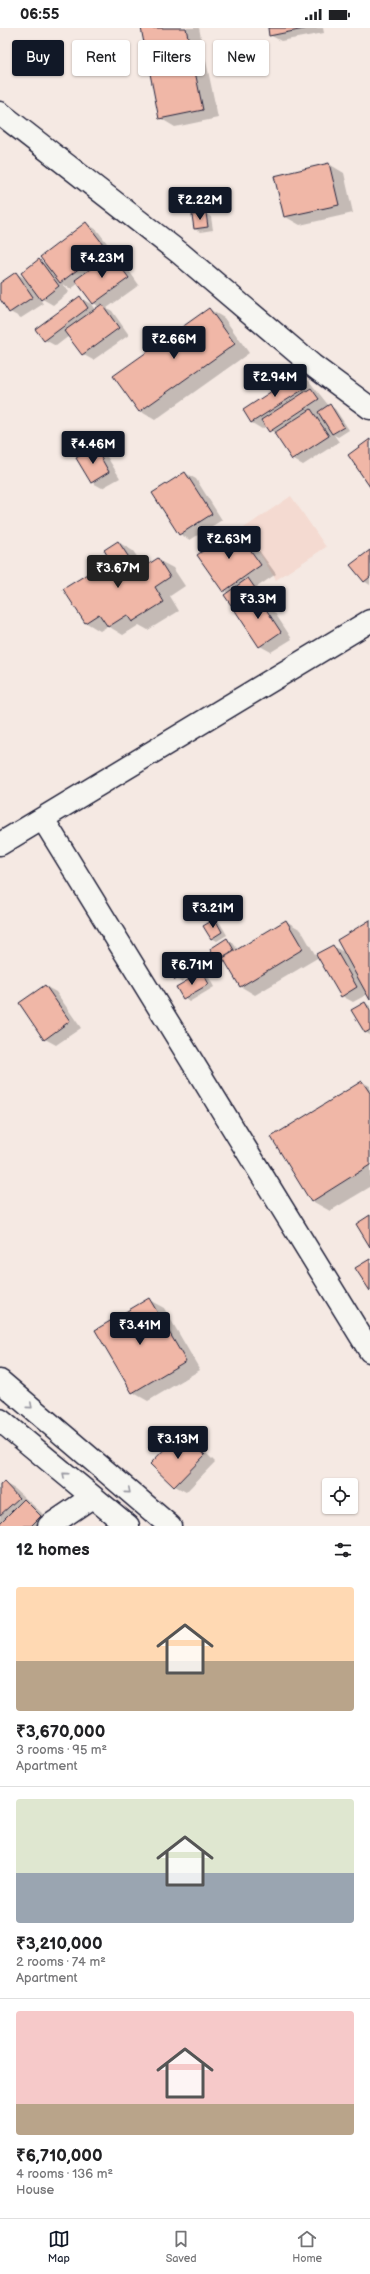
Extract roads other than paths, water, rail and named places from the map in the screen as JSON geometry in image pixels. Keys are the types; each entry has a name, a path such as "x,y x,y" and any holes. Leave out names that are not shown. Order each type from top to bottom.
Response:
{"street":[{"path":"0,113 181,254 312,365 370,408"},
{"path":"0,844 44,819 370,621"},
{"path":"44,819 370,1351"},
{"path":"0,1381 170,1526"},
{"path":"0,1420 128,1526"},
{"path":"49,1526 92,1497"}]}
